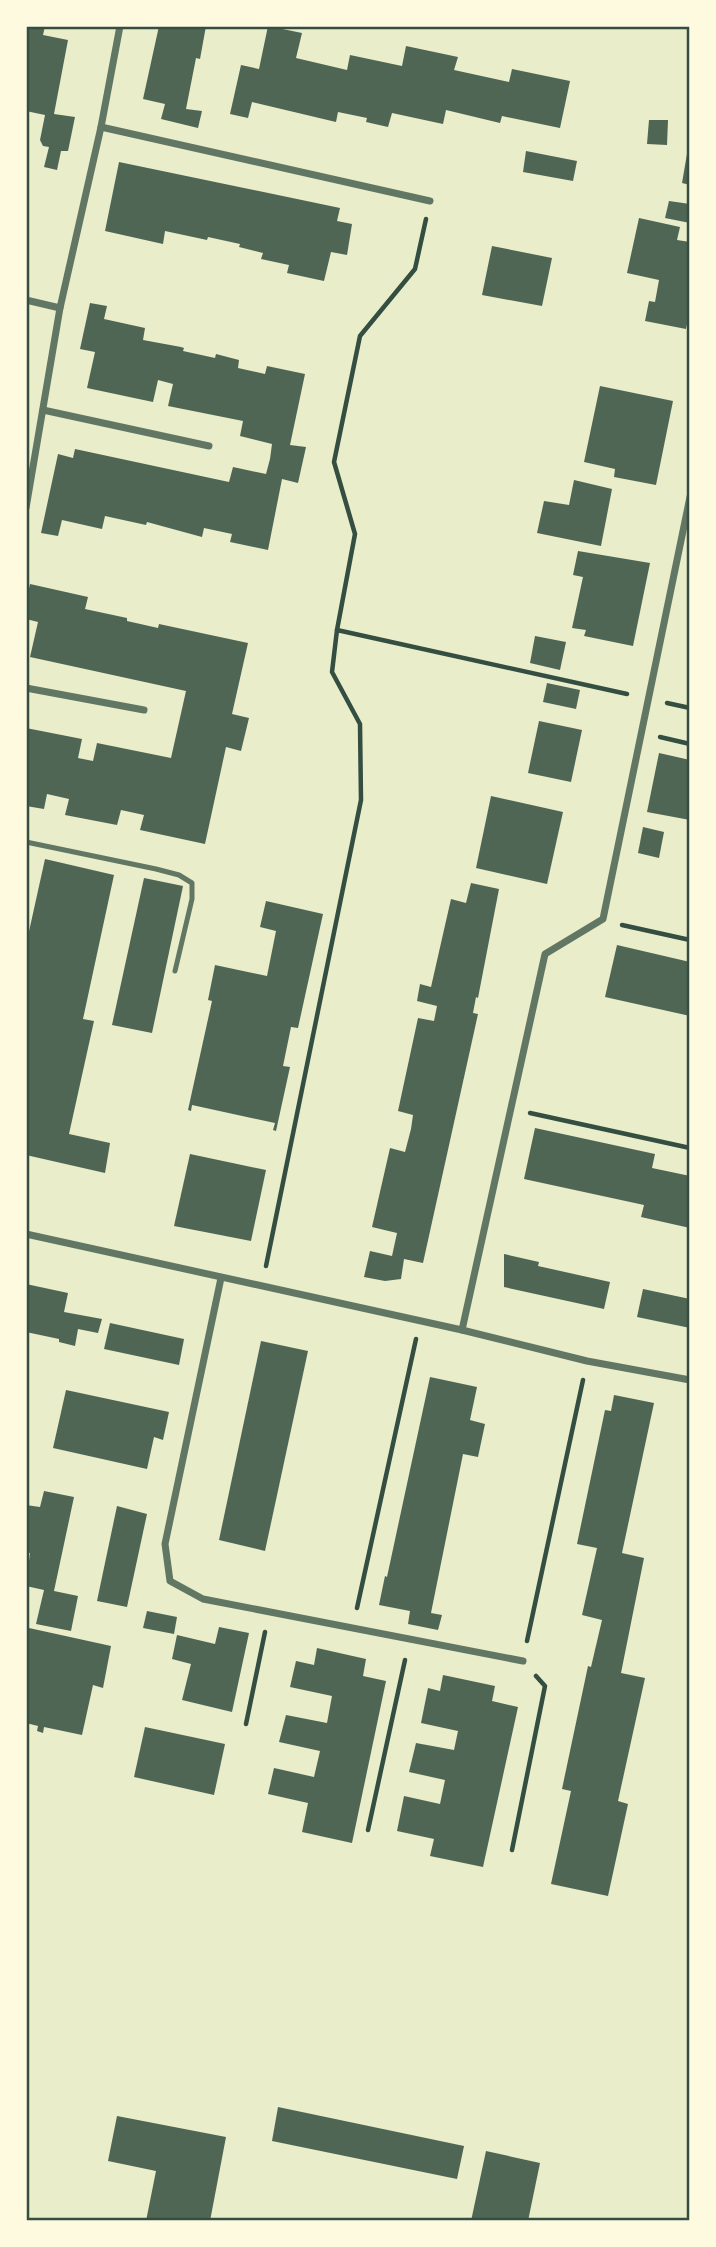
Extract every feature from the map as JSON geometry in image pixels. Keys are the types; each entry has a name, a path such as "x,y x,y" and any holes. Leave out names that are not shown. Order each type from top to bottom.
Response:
{"street":[{"path":"26,508 60,308 101,127 120,26"},
{"path":"101,127 430,201"},
{"path":"26,300 60,308"},
{"path":"43,410 209,446"},
{"path":"462,1330 545,954 603,919 690,496"},
{"path":"26,688 144,710"},
{"path":"26,1234 462,1330 587,1361 690,1380"},
{"path":"221,1278 165,1544 170,1581 203,1599 523,1661"}],"lane":[{"path":"26,842 156,869 192,883 192,900 175,971"}],"path":[{"path":"262,1286 361,800 360,724 332,672 355,534 334,462 360,336 415,269 430,201"},
{"path":"337,630 649,699"},
{"path":"641,733 690,744"},
{"path":"600,920 690,940"},
{"path":"511,1109 690,1148"},
{"path":"352,1629 419,1321"},
{"path":"512,1850 545,1686 523,1661 587,1361"},
{"path":"246,1724 269,1612"},
{"path":"368,1830 409,1640"}],"building":[{"path":"26,26 45,26 43,35 68,40 54,114 75,117 68,151 61,151 57,170 44,167 49,147 43,146 40,140 45,115 26,111"},
{"path":"159,26 206,26 200,59 196,58 186,109 202,111 198,128 161,119 165,104 143,99"},
{"path":"268,26 302,33 296,58 347,70 350,55 402,66 406,46 458,57 454,70 509,82 512,69 570,81 560,128 502,116 500,123 446,110 443,124 392,113 388,127 366,122 367,118 338,112 336,122 252,102 248,118 230,114 241,65 259,69"},
{"path":"649,120 668,120 667,145 647,144"},
{"path":"690,148 690,185 682,183"},
{"path":"526,151 577,161 573,181 523,172"},
{"path":"119,162 340,208 337,221 352,224 347,255 331,252 324,281 287,273 289,265 261,259 263,253 239,247 240,244 165,231 163,244 105,231"},
{"path":"669,201 690,204 690,223 665,218"},
{"path":"639,218 680,227 677,240 690,242 690,310 686,329 645,321 649,301 655,302 659,280 627,273"},
{"path":"492,246 552,258 542,306 482,295"},
{"path":"90,303 107,306 104,319 145,328 143,340 181,347 184,348 183,351 215,358 216,354 239,360 238,368 265,374 267,366 305,374 290,445 306,447 298,483 282,479 268,550 230,542 232,534 204,528 202,537 147,522 146,525 105,516 102,529 62,520 58,536 41,533 58,454 73,458 75,449 229,482 233,467 266,474 270,459 272,444 240,436 243,421 168,406 173,384 158,380 153,402 87,388 95,352 80,349"},
{"path":"600,386 673,401 656,485 614,477 615,469 584,462"},
{"path":"574,480 612,489 601,546 537,533 544,501 569,505"},
{"path":"578,551 650,563 633,646 584,636 586,630 572,628 583,577 573,575"},
{"path":"30,584 88,597 85,609 127,618 127,621 158,628 159,624 248,643 232,714 249,718 241,751 226,747 205,844 140,830 144,815 121,810 117,825 65,815 69,799 47,794 44,809 26,806 26,728 82,739 78,758 93,761 97,743 171,758 186,691 30,657 38,622 26,619"},
{"path":"535,636 566,642 560,670 530,663"},
{"path":"547,683 580,690 576,709 543,702"},
{"path":"539,721 582,730 571,782 528,773"},
{"path":"659,753 690,760 690,820 647,812"},
{"path":"491,796 563,812 547,884 476,868"},
{"path":"643,827 664,832 659,858 638,853"},
{"path":"45,859 114,875 83,1019 94,1021 69,1134 110,1143 105,1173 26,1155 26,945"},
{"path":"144,878 183,886 152,1033 112,1025"},
{"path":"471,883 499,889 473,1013 478,1014 423,1263 404,1259 401,1279 385,1281 364,1277 370,1251 392,1256 397,1233 372,1227 390,1148 405,1152 411,1129 413,1115 398,1111 418,1018 434,1021 437,1006 417,1001 420,984 431,987 451,899 466,903"},
{"path":"266,901 323,914 298,1028 291,1027 283,1066 290,1067 276,1131 273,1130 275,1123 192,1105 191,1111 188,1110 212,1001 208,1000 215,965 267,976 276,931 260,927"},
{"path":"617,945 690,962 690,1016 605,997"},
{"path":"535,1128 655,1154 652,1168 690,1176 690,1228 641,1217 644,1205 524,1179"},
{"path":"190,1154 266,1170 251,1241 174,1226"},
{"path":"504,1254 539,1262 538,1266 610,1282 604,1309 504,1287"},
{"path":"26,1284 68,1293 64,1312 102,1319 98,1333 78,1329 75,1346 59,1342 59,1339 26,1332"},
{"path":"643,1289 690,1299 690,1328 637,1317"},
{"path":"110,1323 184,1339 179,1365 104,1349"},
{"path":"261,1341 308,1351 265,1551 219,1540"},
{"path":"430,1377 477,1387 470,1420 485,1424 478,1457 463,1454 431,1613 442,1615 438,1630 408,1624 410,1611 379,1605"},
{"path":"66,1390 169,1412 163,1440 154,1437 147,1469 53,1448"},
{"path":"614,1395 654,1403 622,1553 644,1558 621,1673 645,1678 618,1801 628,1804 608,1896 551,1884 571,1791 562,1789 588,1666 591,1667 602,1620 582,1615 597,1548 577,1544 605,1410 611,1411"},
{"path":"44,1491 74,1497 54,1591 78,1596 71,1631 36,1624 44,1590 26,1586 30,1553 26,1552 26,1505 40,1507"},
{"path":"117,1506 147,1514 127,1607 97,1601"},
{"path":"147,1611 177,1617 174,1634 143,1628"},
{"path":"219,1627 249,1633 232,1712 182,1700 191,1664 172,1659 177,1635 215,1644"},
{"path":"29,1628 111,1646 103,1688 93,1685 82,1735 44,1727 43,1733 37,1731 38,1726 26,1723 26,1642"},
{"path":"317,1648 366,1659 363,1676 386,1681 352,1843 302,1832 308,1803 268,1794 274,1768 314,1777 320,1751 279,1742 286,1715 327,1723 332,1696 290,1687 296,1661 314,1665"},
{"path":"443,1675 495,1686 492,1701 518,1707 483,1867 430,1856 434,1839 397,1831 404,1796 440,1804 445,1780 409,1772 416,1743 454,1750 458,1731 421,1723 428,1688 440,1691"},
{"path":"145,1727 225,1744 214,1795 134,1777"},
{"path":"278,2107 464,2146 457,2179 272,2141"},
{"path":"117,2116 226,2137 210,2221 146,2221 156,2171 108,2161"},
{"path":"486,2151 540,2163 528,2221 471,2221"}]}
